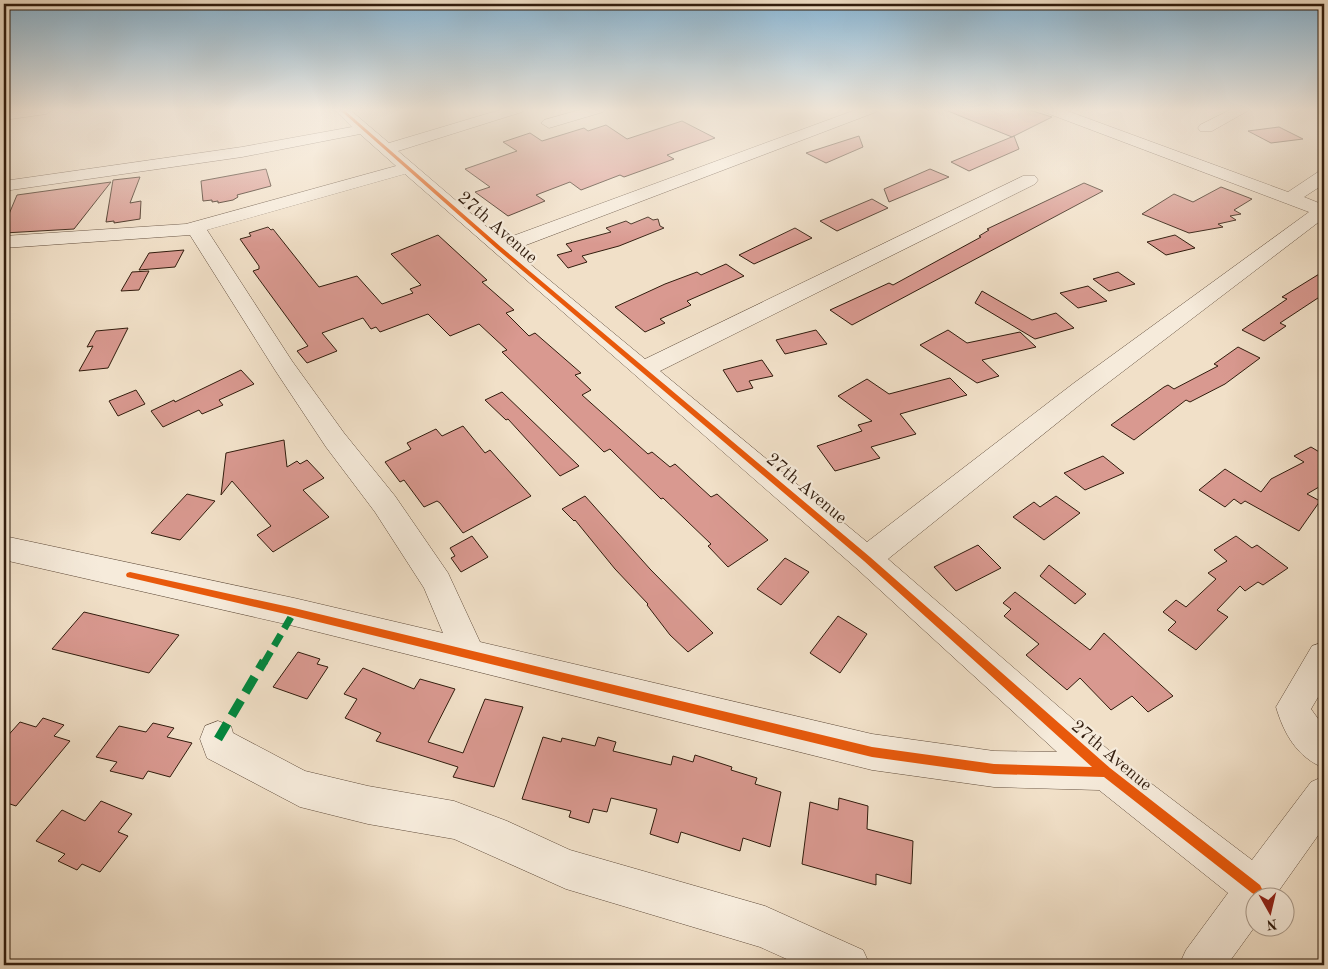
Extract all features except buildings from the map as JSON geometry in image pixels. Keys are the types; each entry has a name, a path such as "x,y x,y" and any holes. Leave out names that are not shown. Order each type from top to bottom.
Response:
{"street":[{"path":"4,186 226,154"},
{"name":"27th Avenue","path":"393,154 499,248 867,559 1106,772 1252,886"},
{"path":"499,248 748,154"},
{"path":"1174,154 1324,210"},
{"path":"4,242 96,238 196,228 408,168"},
{"path":"1292,198 1324,176"},
{"path":"644,369 1030,180"},
{"path":"867,559 1083,389 1324,210"},
{"path":"196,228 283,365 335,440 385,504 437,582 469,654"},
{"path":"4,548 130,575 469,654 872,752 994,769 1106,772"},
{"path":"1324,657 1293,708 1298,724 1312,741 1324,750"},
{"path":"218,739 220,745 300,788 368,805 454,820 493,834 566,869 765,927 848,965"},
{"path":"1258,886 1324,795"},
{"path":"1201,965 1246,903"}],"marked path":[{"path":"218,739 294,612"}],"cycle path":[{"path":"392,154 499,248 867,559 1106,772 1252,886"},
{"path":"130,575 294,612 872,752 994,769 1106,772"}]}
